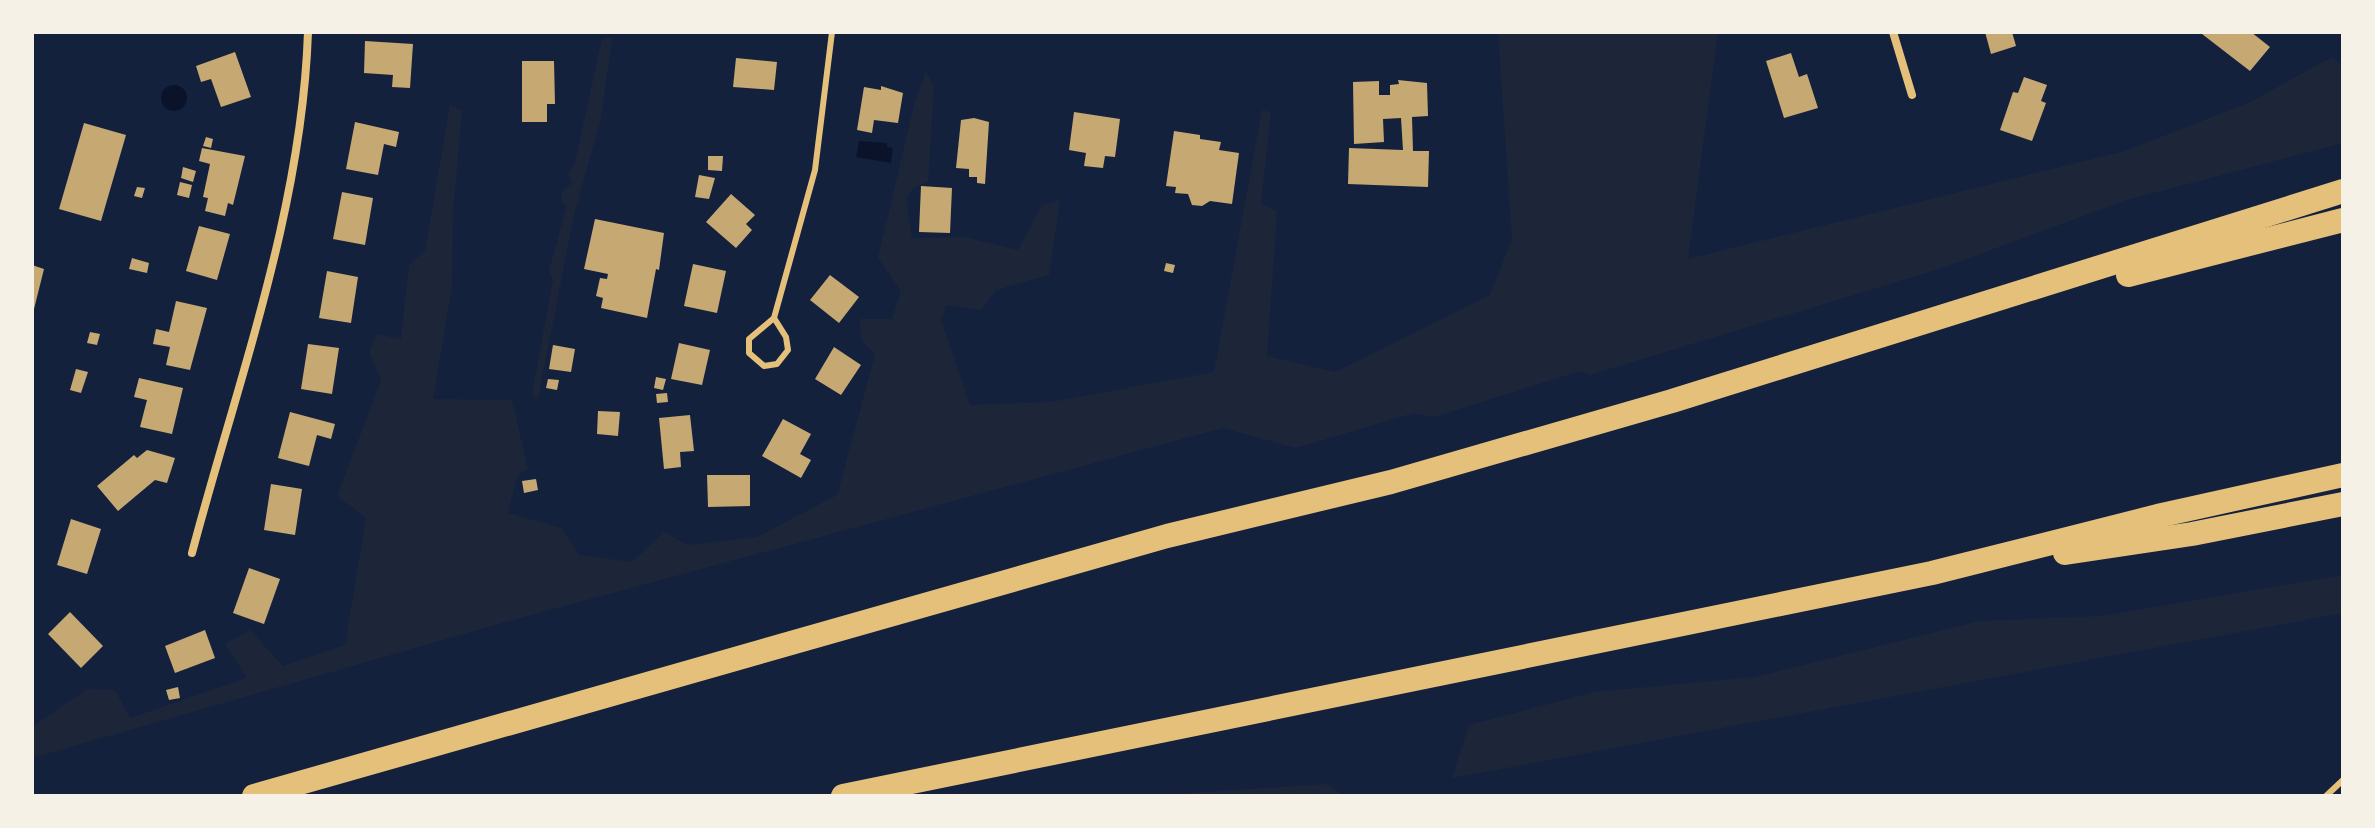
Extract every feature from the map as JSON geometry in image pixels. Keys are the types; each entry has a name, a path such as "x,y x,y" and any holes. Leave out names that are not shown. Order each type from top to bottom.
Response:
{"highway":[{"path":"254,796 1167,536 1391,482 1882,337 2343,191"},
{"path":"1882,337 2343,220"},
{"path":"843,796 1932,573 2162,515 2343,475"},
{"path":"1932,573 2192,534 2343,504"}],"street":[{"path":"192,553 276,241 300,126 308,32"},
{"path":"1893,32 1912,95"}],"lane":[{"path":"774,318 786,337 788,350 777,364 764,366 749,353 749,339 774,318 815,170 832,32"},
{"path":"2326,796 2343,780"}],"shaded area":[{"path":"1498,32 1718,32 1688,259 2125,151 2248,103 2332,57 2343,66 2343,143 2127,200 1939,269 1590,375 1580,371 1434,417 1414,413 1296,448 1223,428 513,620 32,758 32,727 87,689 115,690 130,718 247,678 225,644 250,630 283,666 345,645 366,518 337,496 381,380 369,352 377,334 401,339 409,265 425,251 450,105 462,111 453,212 452,286 433,399 512,400 528,469 517,476 508,513 561,528 579,555 632,562 664,532 687,545 757,537 837,495 875,355 861,339 860,319 892,319 901,291 878,258 914,105 926,71 934,87 928,182 915,187 906,198 912,238 964,237 1018,250 1042,205 1060,200 1049,275 996,290 981,310 946,305 941,320 970,405 1051,402 1214,372 1262,110 1271,112 1261,203 1277,212 1267,356 1335,372 1490,295 1512,239"},
{"path":"602,38 612,38 601,118 574,215 538,399 532,395 553,280 549,270 567,206 561,200 562,192 572,183 568,173 575,163"},
{"path":"174,85 183,89 187,98 183,107 174,111 165,107 161,98 165,89"},
{"path":"859,141 887,143 887,147 893,148 891,163 856,157"},
{"path":"2343,575 2343,613 1452,778 1469,725 1594,692 1755,677 1980,621 2102,616"},
{"path":"1327,784 1345,796 1144,796"}],"building":[{"path":"1985,32 2012,32 2016,46 1991,54"},
{"path":"2251,32 2270,47 2250,71 2202,34"},
{"path":"365,41 413,44 410,88 392,87 393,75 364,73"},
{"path":"235,52 251,97 221,107 211,79 201,82 196,66"},
{"path":"1791,53 1799,77 1807,74 1818,108 1784,118 1766,61"},
{"path":"736,58 777,62 774,90 733,87"},
{"path":"522,61 554,61 555,104 547,104 547,122 522,122"},
{"path":"2024,77 2047,85 2041,101 2046,103 2032,141 2000,130 2013,92 2018,93"},
{"path":"1398,80 1427,83 1428,116 1412,117 1413,151 1429,151 1428,187 1348,184 1349,148 1403,150 1401,118 1383,119 1384,142 1354,144 1353,82 1379,81 1379,95 1390,95 1390,85 1399,84"},
{"path":"881,86 903,93 898,123 874,120 872,133 857,130 864,87 881,90"},
{"path":"1074,112 1120,119 1115,157 1105,156 1103,168 1084,166 1086,153 1069,150"},
{"path":"974,118 989,122 985,184 977,183 977,177 969,177 969,169 956,168 961,120"},
{"path":"355,122 399,132 396,147 384,144 378,175 346,169"},
{"path":"84,123 126,135 101,221 59,209"},
{"path":"1174,131 1221,142 1219,150 1239,153 1232,204 1210,201 1202,206 1192,205 1188,194 1175,193 1176,187 1166,186"},
{"path":"206,137 213,139 211,148 203,146"},
{"path":"202,148 245,156 233,205 228,203 225,216 205,211 208,198 203,197 210,164 199,161"},
{"path":"708,156 723,156 722,171 708,170"},
{"path":"183,167 196,171 193,182 181,178"},
{"path":"699,175 715,178 709,199 695,197"},
{"path":"180,182 192,185 189,198 177,195"},
{"path":"921,186 952,188 950,233 919,232"},
{"path":"137,187 145,188 142,198 134,196"},
{"path":"342,192 373,198 365,245 333,239"},
{"path":"731,194 755,215 746,224 752,230 736,248 706,222"},
{"path":"595,219 664,233 647,318 601,308 603,298 596,296 600,278 607,279 608,274 584,269"},
{"path":"199,226 230,234 217,280 186,271"},
{"path":"132,258 149,263 147,273 129,269"},
{"path":"1166,263 1175,265 1173,273 1164,271"},
{"path":"693,264 726,271 717,313 684,306"},
{"path":"32,265 44,269 33,313 32,313"},
{"path":"327,271 358,277 351,323 319,318"},
{"path":"830,275 859,297 839,323 810,300"},
{"path":"176,301 207,308 190,370 166,365 170,347 153,344 156,329 169,332"},
{"path":"90,332 100,334 97,345 87,343"},
{"path":"679,343 710,350 702,385 671,379"},
{"path":"308,344 339,348 332,394 301,389"},
{"path":"553,345 575,349 571,372 549,369"},
{"path":"834,347 861,365 841,395 815,379"},
{"path":"76,369 88,372 81,393 70,390"},
{"path":"656,377 666,379 663,390 654,388"},
{"path":"139,378 183,388 172,434 140,427 147,400 134,397"},
{"path":"548,379 559,380 557,390 546,388"},
{"path":"667,393 668,402 657,403 656,394"},
{"path":"598,411 620,412 618,436 597,434"},
{"path":"290,412 335,424 331,439 317,435 309,466 278,458"},
{"path":"690,415 694,451 680,452 681,467 664,469 659,418"},
{"path":"783,419 811,434 800,454 811,460 801,478 762,456"},
{"path":"147,450 175,458 167,483 155,480 118,511 97,486 134,455 137,458"},
{"path":"707,475 750,475 750,506 708,507"},
{"path":"536,479 538,490 524,493 522,481"},
{"path":"271,484 302,489 295,535 264,530"},
{"path":"71,519 101,529 87,574 57,565"},
{"path":"249,568 280,579 264,624 233,613"},
{"path":"70,612 103,646 81,668 48,634"},
{"path":"205,630 215,658 175,673 165,646"},
{"path":"178,687 180,698 169,700 166,690"}]}
